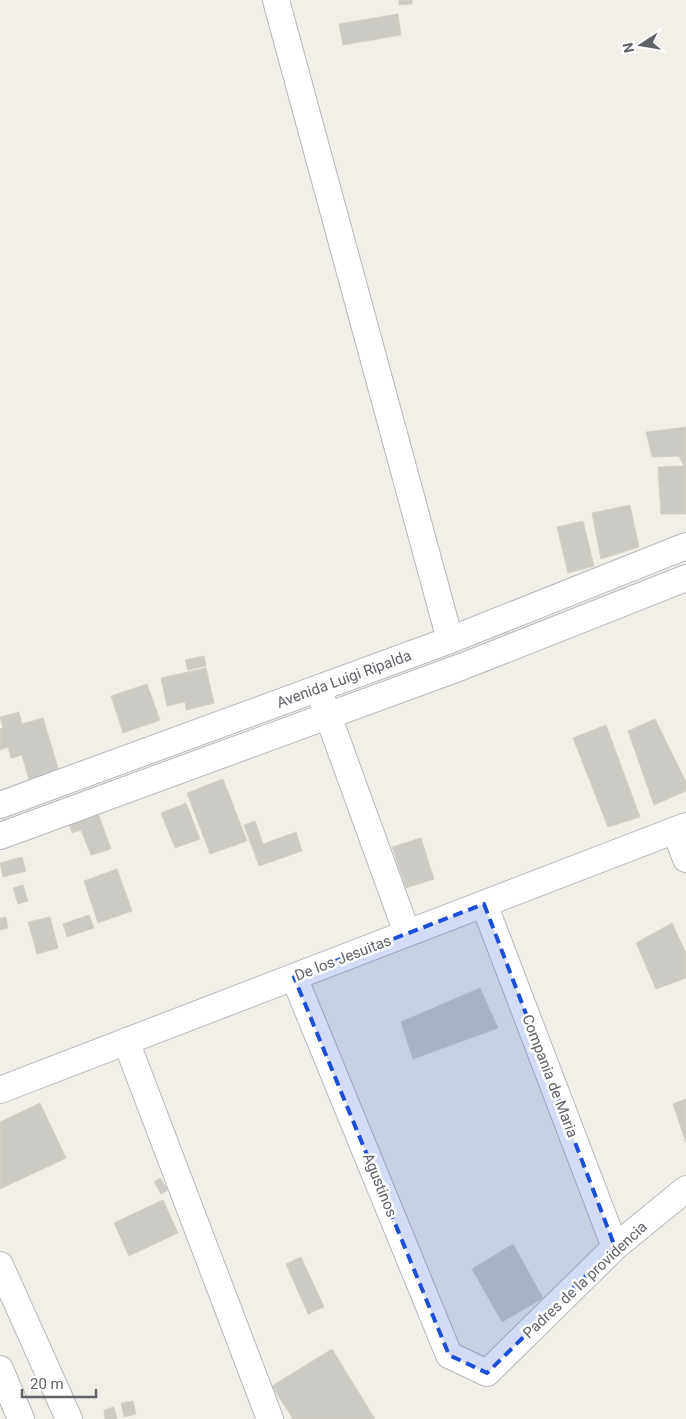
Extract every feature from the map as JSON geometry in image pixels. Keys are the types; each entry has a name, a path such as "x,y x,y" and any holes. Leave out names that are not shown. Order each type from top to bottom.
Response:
{"street":[{"path":"276,0 450,640"},
{"name":"Avenida Luigi Ripalda","path":"0,805 450,640 686,546"},
{"name":"Avenida Luigi Ripalda","path":"1,833 462,667 686,578"},
{"path":"319,688 407,933"},
{"path":"680,828 686,859"},
{"name":"De los Jesuitas","path":"0,1090 680,828"},
{"name":"Compania de Maria","path":"484,904 615,1248"},
{"name":"Agustinos","path":"294,977 449,1355 487,1373"},
{"path":"126,1041 270,1419"},
{"name":"Padres de la providencia","path":"487,1373 615,1248 686,1189"},
{"path":"0,1265 69,1419"},
{"path":"0,1369 21,1419"}],"highlighted area":[{"path":"484,904 615,1247 487,1373 449,1355 294,977"}],"building":[{"path":"399,0 412,0 412,4 399,5"},
{"path":"398,14 401,35 343,45 339,24"},
{"path":"686,427 686,514 661,514 658,467 684,466 679,456 652,457 646,432"},
{"path":"630,505 639,547 601,559 592,513"},
{"path":"583,521 594,566 568,573 557,527"},
{"path":"204,656 206,666 188,670 185,660"},
{"path":"206,668 214,703 186,710 185,702 167,706 161,678"},
{"path":"147,684 160,720 123,733 111,696"},
{"path":"19,712 22,724 43,718 59,771 29,780 22,755 11,758 8,747 0,750 0,729 3,728 0,717"},
{"path":"655,719 686,782 686,791 654,805 628,731"},
{"path":"606,725 640,817 608,827 573,738"},
{"path":"223,779 247,841 210,854 187,793"},
{"path":"186,803 200,839 175,848 161,813"},
{"path":"98,813 111,849 91,855 81,830 72,833 69,824"},
{"path":"255,821 263,844 296,832 302,851 259,866 244,825"},
{"path":"421,838 434,879 406,888 392,847"},
{"path":"22,857 26,871 3,877 0,863"},
{"path":"117,869 132,911 98,923 84,881"},
{"path":"23,885 28,901 18,904 13,888"},
{"path":"89,915 94,928 67,937 63,924"},
{"path":"6,917 8,928 0,930 0,918"},
{"path":"50,917 58,948 37,954 28,922"},
{"path":"672,923 686,953 686,978 656,989 636,943"},
{"path":"480,988 498,1028 413,1059 401,1022"},
{"path":"686,1099 686,1143 673,1104"},
{"path":"40,1103 66,1158 0,1189 0,1122"},
{"path":"160,1178 168,1190 161,1194 154,1182"},
{"path":"163,1200 178,1233 129,1256 114,1223"},
{"path":"513,1244 543,1298 502,1322 472,1269"},
{"path":"301,1257 324,1307 308,1314 286,1264"},
{"path":"332,1349 375,1419 293,1419 272,1386"},
{"path":"133,1401 136,1414 124,1417 121,1403"},
{"path":"114,1407 117,1419 105,1419 104,1410"}]}
